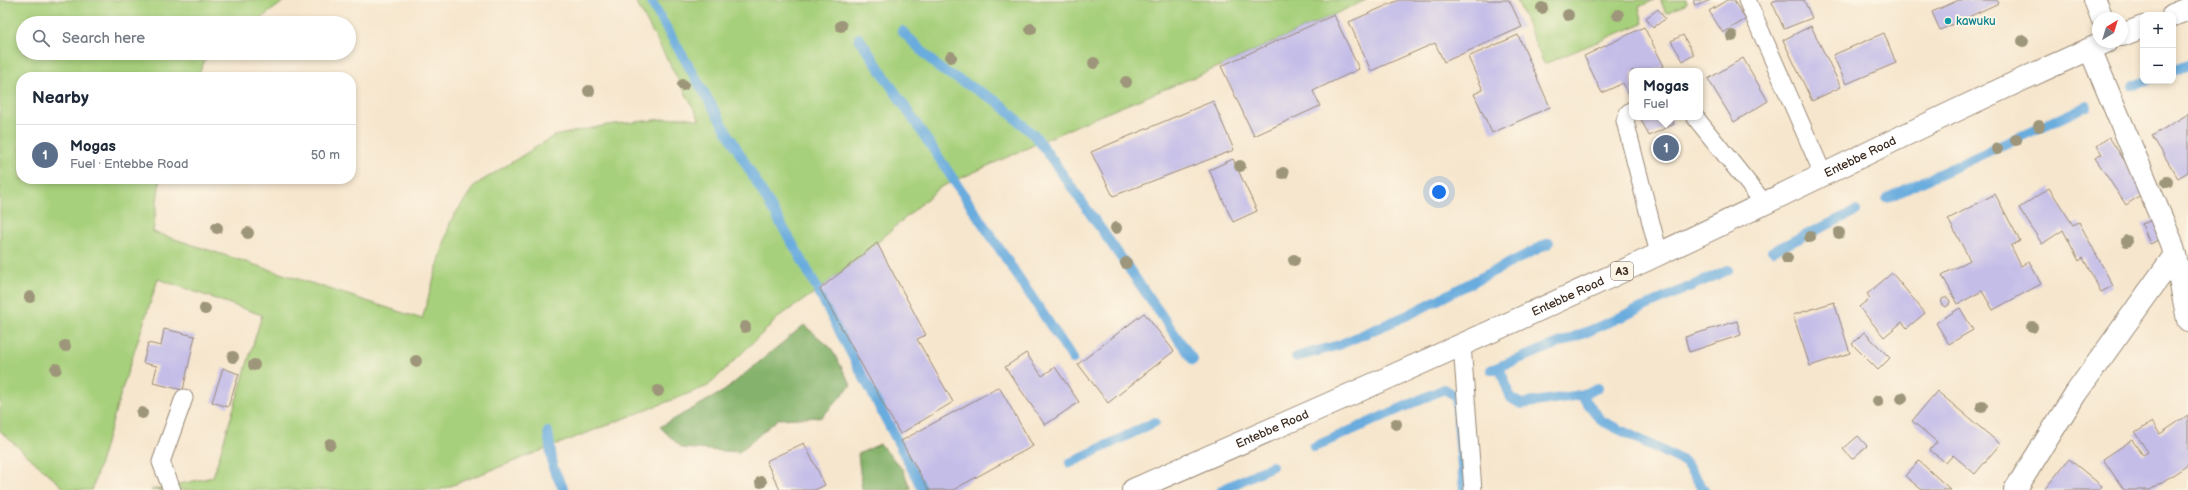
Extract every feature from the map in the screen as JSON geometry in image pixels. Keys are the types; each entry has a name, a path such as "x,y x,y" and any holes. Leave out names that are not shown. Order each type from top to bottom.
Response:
{"main road":[{"path":"2095,0 2100,12"},
{"path":"2176,14 2188,9"},
{"path":"2128,33 2140,28"},
{"name":"Entebbe Road","path":"1133,490 1462,345 1660,254 1989,94 2093,48"},
{"path":"2099,48 2178,244 2188,320"},
{"path":"2015,490 2076,393 2178,244"}],"lane":[{"path":"1747,0 1823,174"},
{"path":"1629,112 1625,121 1660,254"},
{"path":"1697,120 1764,203"},
{"path":"1462,345 1473,490"},
{"path":"172,490 161,462 184,398"}],"green space":[{"path":"0,0 286,0 264,16 16,16 16,60 205,60 200,72 16,72 16,184 159,184 153,232 422,319 451,220 475,185 554,136 607,125 683,117 700,120 635,0 1366,0 1221,66 1087,121 939,188 877,243 820,289 780,316 708,386 440,490 151,490 213,477 262,315 158,279 123,386 92,490 66,490 0,431"},
{"path":"1517,0 1654,0 1639,7 1643,23 1544,64"},
{"path":"1660,0 1686,0 1687,4 1666,13"},
{"path":"804,325 831,348 851,385 822,417 778,419 739,452 682,448 660,427 724,391"},
{"path":"880,444 903,470 911,490 862,490 858,454"}],"building":[{"path":"1399,0 1509,0 1522,27 1444,62 1435,43 1371,71 1349,22"},
{"path":"1693,0 1711,0 1695,6"},
{"path":"1727,0 1733,0 1746,19 1723,33 1709,11"},
{"path":"1777,0 1804,0 1812,18 1784,29 1772,2"},
{"name":"kawuku","path":"1959,0 1997,0 1999,3 1940,30 1932,12"},
{"path":"1658,9 1665,19 1653,28 1646,18"},
{"path":"1334,15 1359,69 1313,91 1320,106 1254,136 1221,66"},
{"path":"1811,26 1841,87 1812,101 1783,40"},
{"path":"1644,27 1664,66 1660,68 1629,68 1629,95 1623,83 1602,93 1584,56"},
{"path":"1884,33 1896,63 1846,84 1833,55"},
{"path":"1518,35 1550,107 1492,133 1474,94 1483,90 1468,57"},
{"path":"1683,35 1694,55 1683,61 1671,41"},
{"path":"1743,58 1768,101 1734,122 1708,79"},
{"path":"1213,101 1234,150 1113,196 1091,152"},
{"path":"2188,114 2188,172 2178,178 2152,136"},
{"path":"1641,120 1672,120 1674,124 1649,136"},
{"path":"2109,137 2145,192 2126,205 2095,158 2102,154 2097,146"},
{"path":"1233,159 1257,211 1233,222 1209,170"},
{"path":"2049,188 2073,225 2079,222 2113,286 2101,292 2083,258 2079,261 2063,230 2042,244 2019,208"},
{"path":"1995,194 2020,241 2011,246 2021,266 2029,261 2041,284 1993,310 1982,291 1958,304 1942,275 1970,260 1948,219"},
{"path":"2155,219 2163,238 2150,244 2142,224"},
{"path":"877,243 926,335 917,339 953,402 900,434 820,289"},
{"path":"1892,273 1925,313 1907,328 1902,322 1884,337 1859,307 1870,298 1867,294"},
{"path":"1947,297 1950,301 1949,305 1945,307 1941,304 1942,299"},
{"path":"1834,302 1850,353 1810,366 1793,315"},
{"path":"1960,308 1973,330 1949,344 1936,323"},
{"path":"1144,313 1174,351 1108,403 1078,364"},
{"path":"1737,321 1741,335 1689,352 1685,337"},
{"path":"164,329 195,336 183,390 153,383 157,366 143,363 148,343 161,346"},
{"path":"1864,332 1890,358 1878,370 1852,344"},
{"path":"1026,353 1042,376 1055,367 1079,402 1045,425 1005,367"},
{"path":"223,368 239,374 228,407 212,402"},
{"path":"999,387 1033,446 953,490 929,490 901,441"},
{"path":"1937,391 2000,444 1975,474 1953,455 1946,463 1930,450 1937,442 1912,421"},
{"path":"2188,415 2188,465 2150,490 2124,490 2103,459 2132,440 2143,455 2148,452 2135,433 2152,422 2160,434"},
{"path":"1858,436 1867,446 1852,459 1843,449"},
{"path":"804,443 825,485 815,490 780,490 766,461"},
{"path":"2069,459 2102,486 2099,490 2044,490"},
{"path":"1919,461 1951,490 1922,490 1905,476"}],"waterway":[{"path":"650,0 802,260 923,490"},
{"path":"902,31 940,69 998,102 1037,138 1193,360"},
{"path":"859,38 1073,359"},
{"path":"2176,70 2188,65"},
{"path":"2133,86 2140,84"},
{"path":"1887,198 2087,106"},
{"path":"1773,251 1856,211"},
{"path":"1296,357 1339,345 1408,315 1549,243"},
{"path":"1491,370 1589,331 1728,270"},
{"path":"1499,367 1511,398 1521,404 1581,395 1598,388"},
{"path":"1314,447 1444,389 1456,396 1464,490"},
{"path":"1581,395 1602,421 1685,462 1704,490"},
{"path":"1070,463 1155,422"},
{"path":"548,432 553,468 564,490"},
{"path":"1222,490 1272,466"}],"place":[{"name":"kawuku","path":"1948,21"},
{"name":"Mogas","path":"1666,148"}]}
